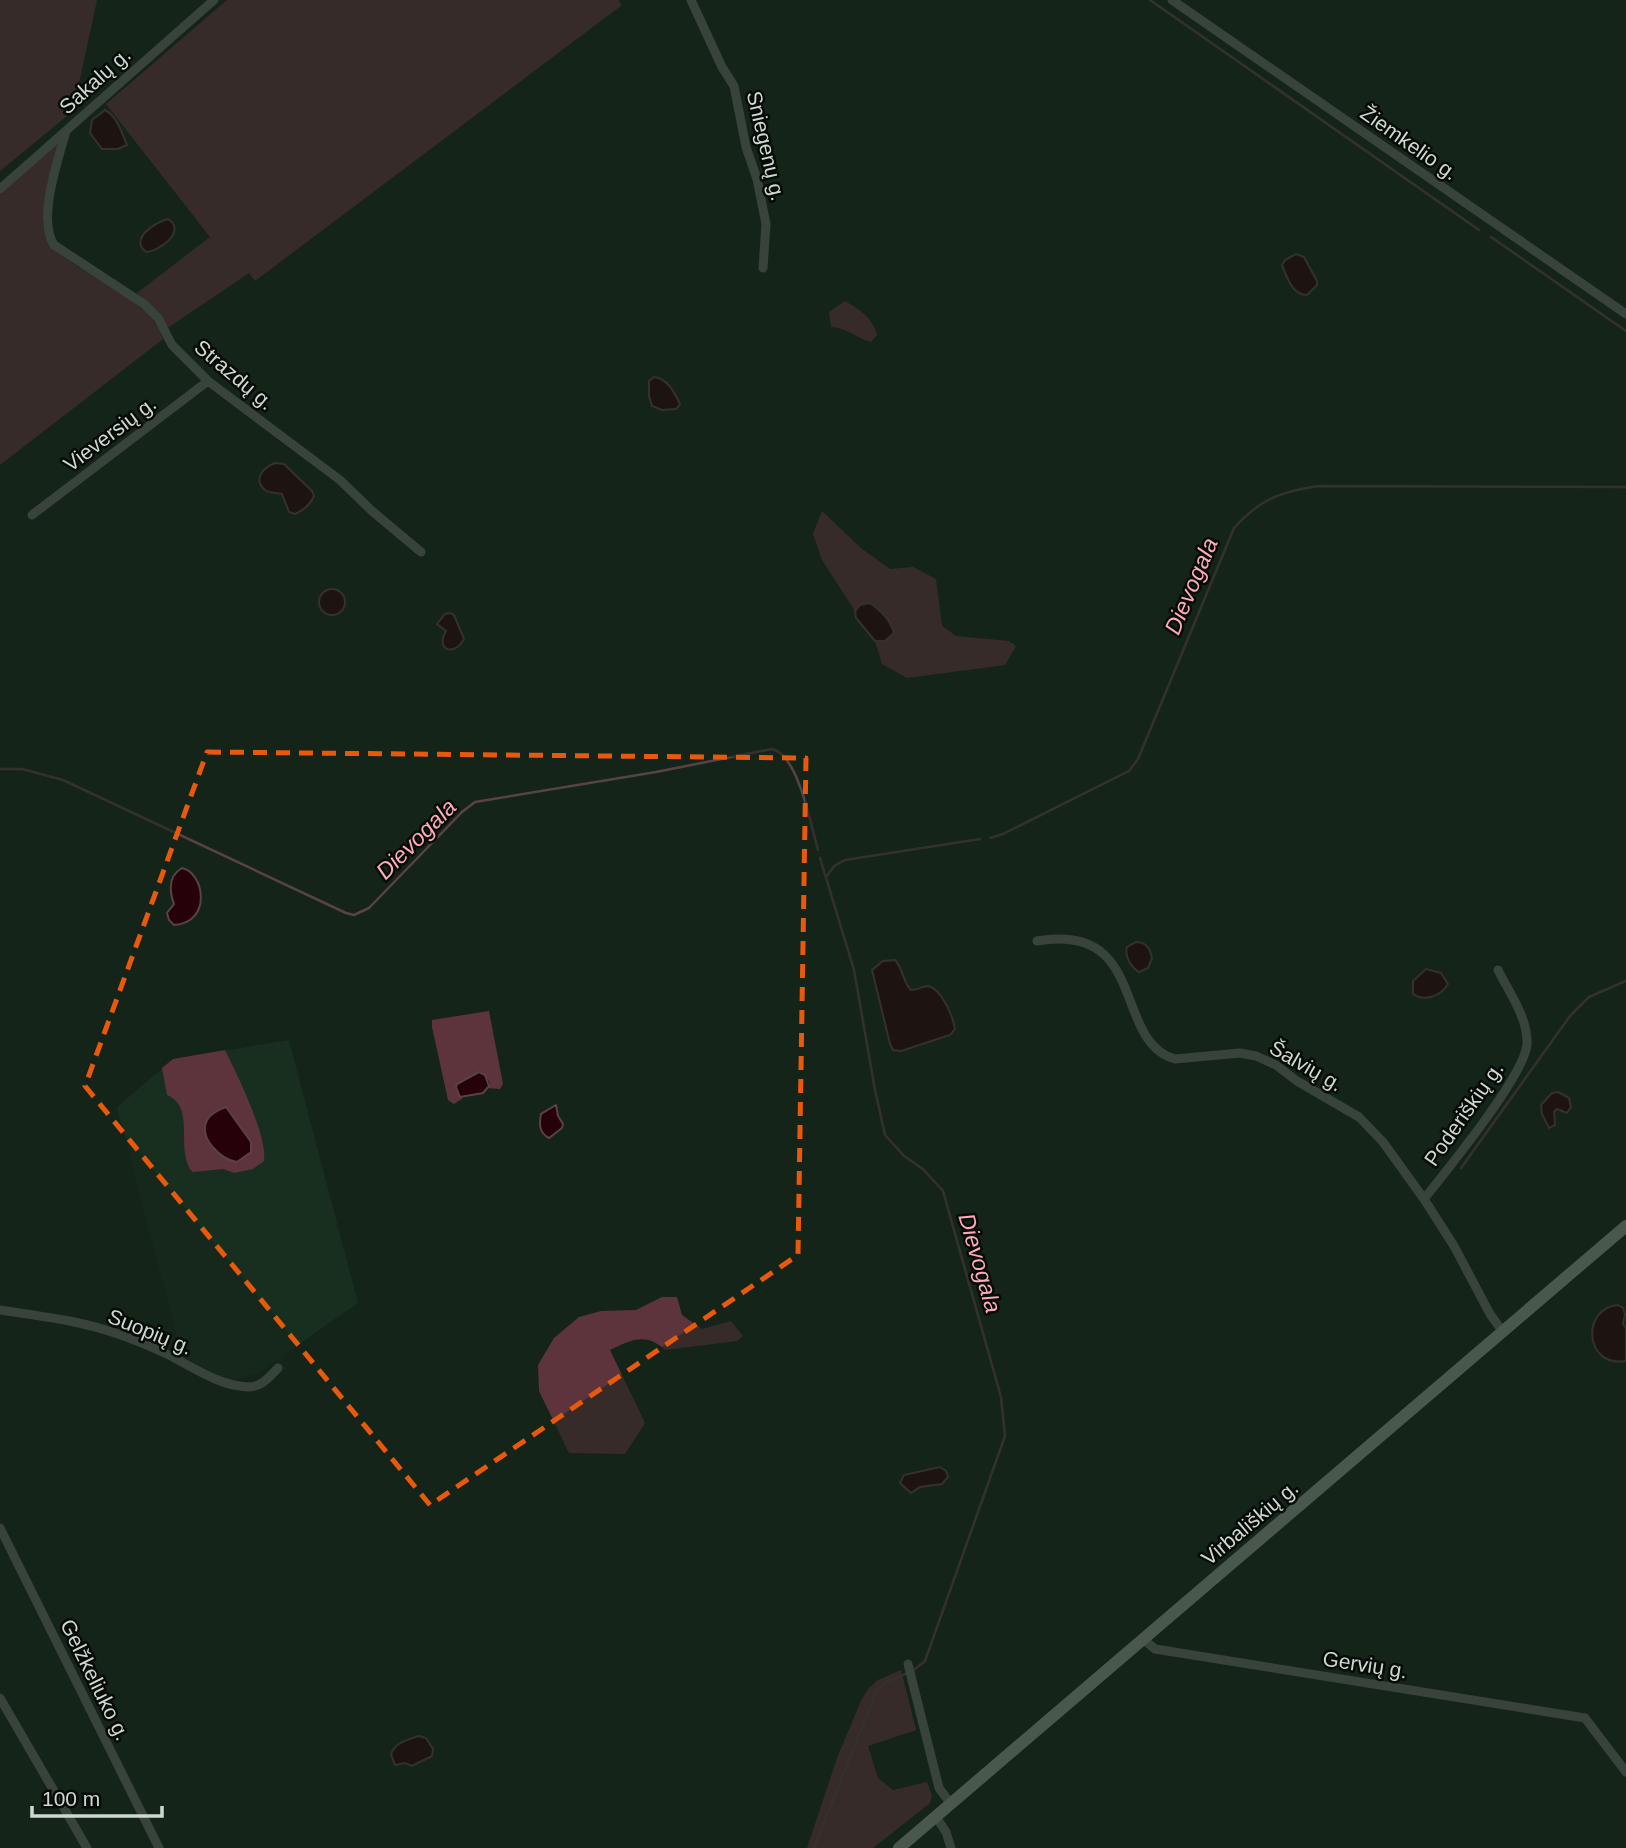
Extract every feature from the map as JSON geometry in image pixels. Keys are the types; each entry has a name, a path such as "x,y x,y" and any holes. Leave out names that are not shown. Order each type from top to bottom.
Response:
{"main road":[{"name":"Virbališkių g.","path":"899,1848 1626,1226"}],"street":[{"name":"Sakalų g.","path":"0,189 214,0"},
{"name":"Sniegenų g.","path":"691,0 722,67 734,86 766,224 763,268"},
{"name":"Žiemkelio g.","path":"1172,0 1626,314"},
{"name":"Strazdų g.","path":"65,131 49,207 47,225 50,238 64,253 144,304 158,318 172,345 208,380 340,480 421,552"},
{"name":"Vieversių g.","path":"32,514 208,380"},
{"name":"Šalvių g.","path":"1037,941 1074,939 1089,943 1101,952 1120,976 1147,1038 1165,1056 1175,1059 1240,1054 1256,1056 1276,1065 1297,1081 1359,1117 1383,1142 1424,1199 1503,1332"},
{"name":"Poderiškių g.","path":"1424,1199 1489,1113 1523,1060 1527,1043 1524,1023 1498,970"},
{"name":"Suopių g.","path":"0,1310 62,1319 114,1332 167,1354 206,1376 241,1386 262,1384 278,1368"},
{"name":"Gelžkeliuko g.","path":"0,1528 159,1848"},
{"name":"Gervių g.","path":"1143,1639 1155,1649 1586,1718 1626,1772"},
{"path":"908,1664 939,1788 951,1804"},
{"path":"0,1698 87,1848"},
{"path":"936,1817 946,1832 951,1848"}],"highlighted area":[{"path":"207,752 806,758 798,1255 430,1505 85,1086"}],"shaded area":[{"path":"0,0 97,0 73,111 0,171"},
{"path":"227,0 618,0 622,5 255,281 249,273 166,329 158,314 137,293 210,237 106,104"},
{"path":"105,110 116,121 127,145 118,149 102,149 90,133 92,120"},
{"path":"61,139 44,208 47,236 58,251 75,265 137,304 153,320 163,339 0,465 0,193"},
{"path":"168,219 175,229 169,240 146,252 140,242 142,237 151,227"},
{"path":"1296,254 1304,257 1317,281 1317,285 1307,295 1294,289 1282,265"},
{"path":"845,301 869,319 877,335 871,342 831,327 829,312"},
{"path":"654,377 663,380 673,391 680,404 676,409 662,410 652,406 649,381"},
{"path":"275,463 284,464 314,496 306,507 295,514 289,512 282,494 267,491 261,486 261,474"},
{"path":"822,511 862,549 890,569 913,567 936,579 942,626 956,636 1009,641 1016,646 1005,665 907,678 882,664 875,641 885,640 860,605 855,611 822,560 813,534"},
{"path":"332,589 341,593 345,602 341,611 332,615 323,611 319,602 323,593"},
{"path":"870,603 885,616 894,633 885,641 875,641 856,618 855,611 860,605"},
{"path":"445,614 454,615 464,639 455,648 447,649 443,643 446,631 437,624"},
{"path":"182,868 196,879 201,898 195,916 174,925 167,913 174,904 171,884 174,875"},
{"path":"1136,942 1147,946 1152,958 1148,968 1139,972 1126,954 1127,947"},
{"path":"895,960 911,990 928,986 938,992 955,1029 950,1035 901,1051 893,1050 872,970 883,961"},
{"path":"1426,969 1441,973 1448,984 1437,995 1423,998 1413,994 1413,981"},
{"path":"489,1011 503,1084 500,1089 487,1088 490,1083 485,1075 479,1073 460,1097 463,1098 454,1104 448,1100 432,1020"},
{"path":"289,1040 358,1303 258,1373 227,1382 184,1363 117,1107 173,1059"},
{"path":"225,1050 257,1122 264,1161 253,1169 234,1173 223,1169 193,1172 185,1154 181,1109 176,1101 167,1095 162,1068 173,1059"},
{"path":"479,1072 485,1075 489,1086 483,1093 460,1097 457,1084"},
{"path":"1558,1092 1569,1098 1571,1107 1567,1113 1557,1109 1554,1112 1555,1125 1549,1128 1541,1105 1552,1093"},
{"path":"556,1105 563,1124 562,1128 549,1138 540,1128 541,1114"},
{"path":"226,1107 251,1142 251,1152 237,1162 218,1153 206,1134 207,1120"},
{"path":"662,1297 677,1297 682,1315 702,1329 731,1321 743,1336 737,1341 665,1350 645,1339 625,1343 610,1350 645,1423 625,1454 569,1453 539,1391 538,1365 554,1338 579,1317 601,1311 636,1310"},
{"path":"1618,1305 1623,1308 1625,1314 1623,1324 1626,1328 1626,1361 1612,1361 1602,1356 1592,1337 1598,1316 1606,1309"},
{"path":"940,1467 946,1471 948,1477 942,1484 920,1487 911,1493 900,1483 904,1475"},
{"path":"901,1670 916,1730 868,1746 878,1778 893,1790 927,1782 932,1796 930,1803 873,1848 807,1848 837,1758 861,1701 868,1689 878,1680"},
{"path":"419,1736 426,1738 433,1749 432,1756 412,1766 405,1763 395,1765 391,1754 396,1747"}],"waterway":[{"path":"1150,0 1479,230"},
{"path":"1491,237 1626,331"},
{"name":"Dievogala","path":"990,838 1129,771 1138,759 1234,528 1271,498 1318,486 1626,487"},
{"name":"Dievogala","path":"0,769 22,769 63,780 354,915 369,908 462,812 475,802 656,772 772,749 781,754 796,777 818,850"},
{"name":"Dievogala","path":"827,876 834,866 845,860 980,839"},
{"name":"Dievogala","path":"820,858 854,970 885,1135 943,1191 1001,1397 1005,1436 925,1661 915,1669"},
{"path":"1461,1168 1570,1016 1589,997 1626,981"},
{"name":"Dievogala","path":"814,1848 876,1692 884,1683 905,1674"}]}
